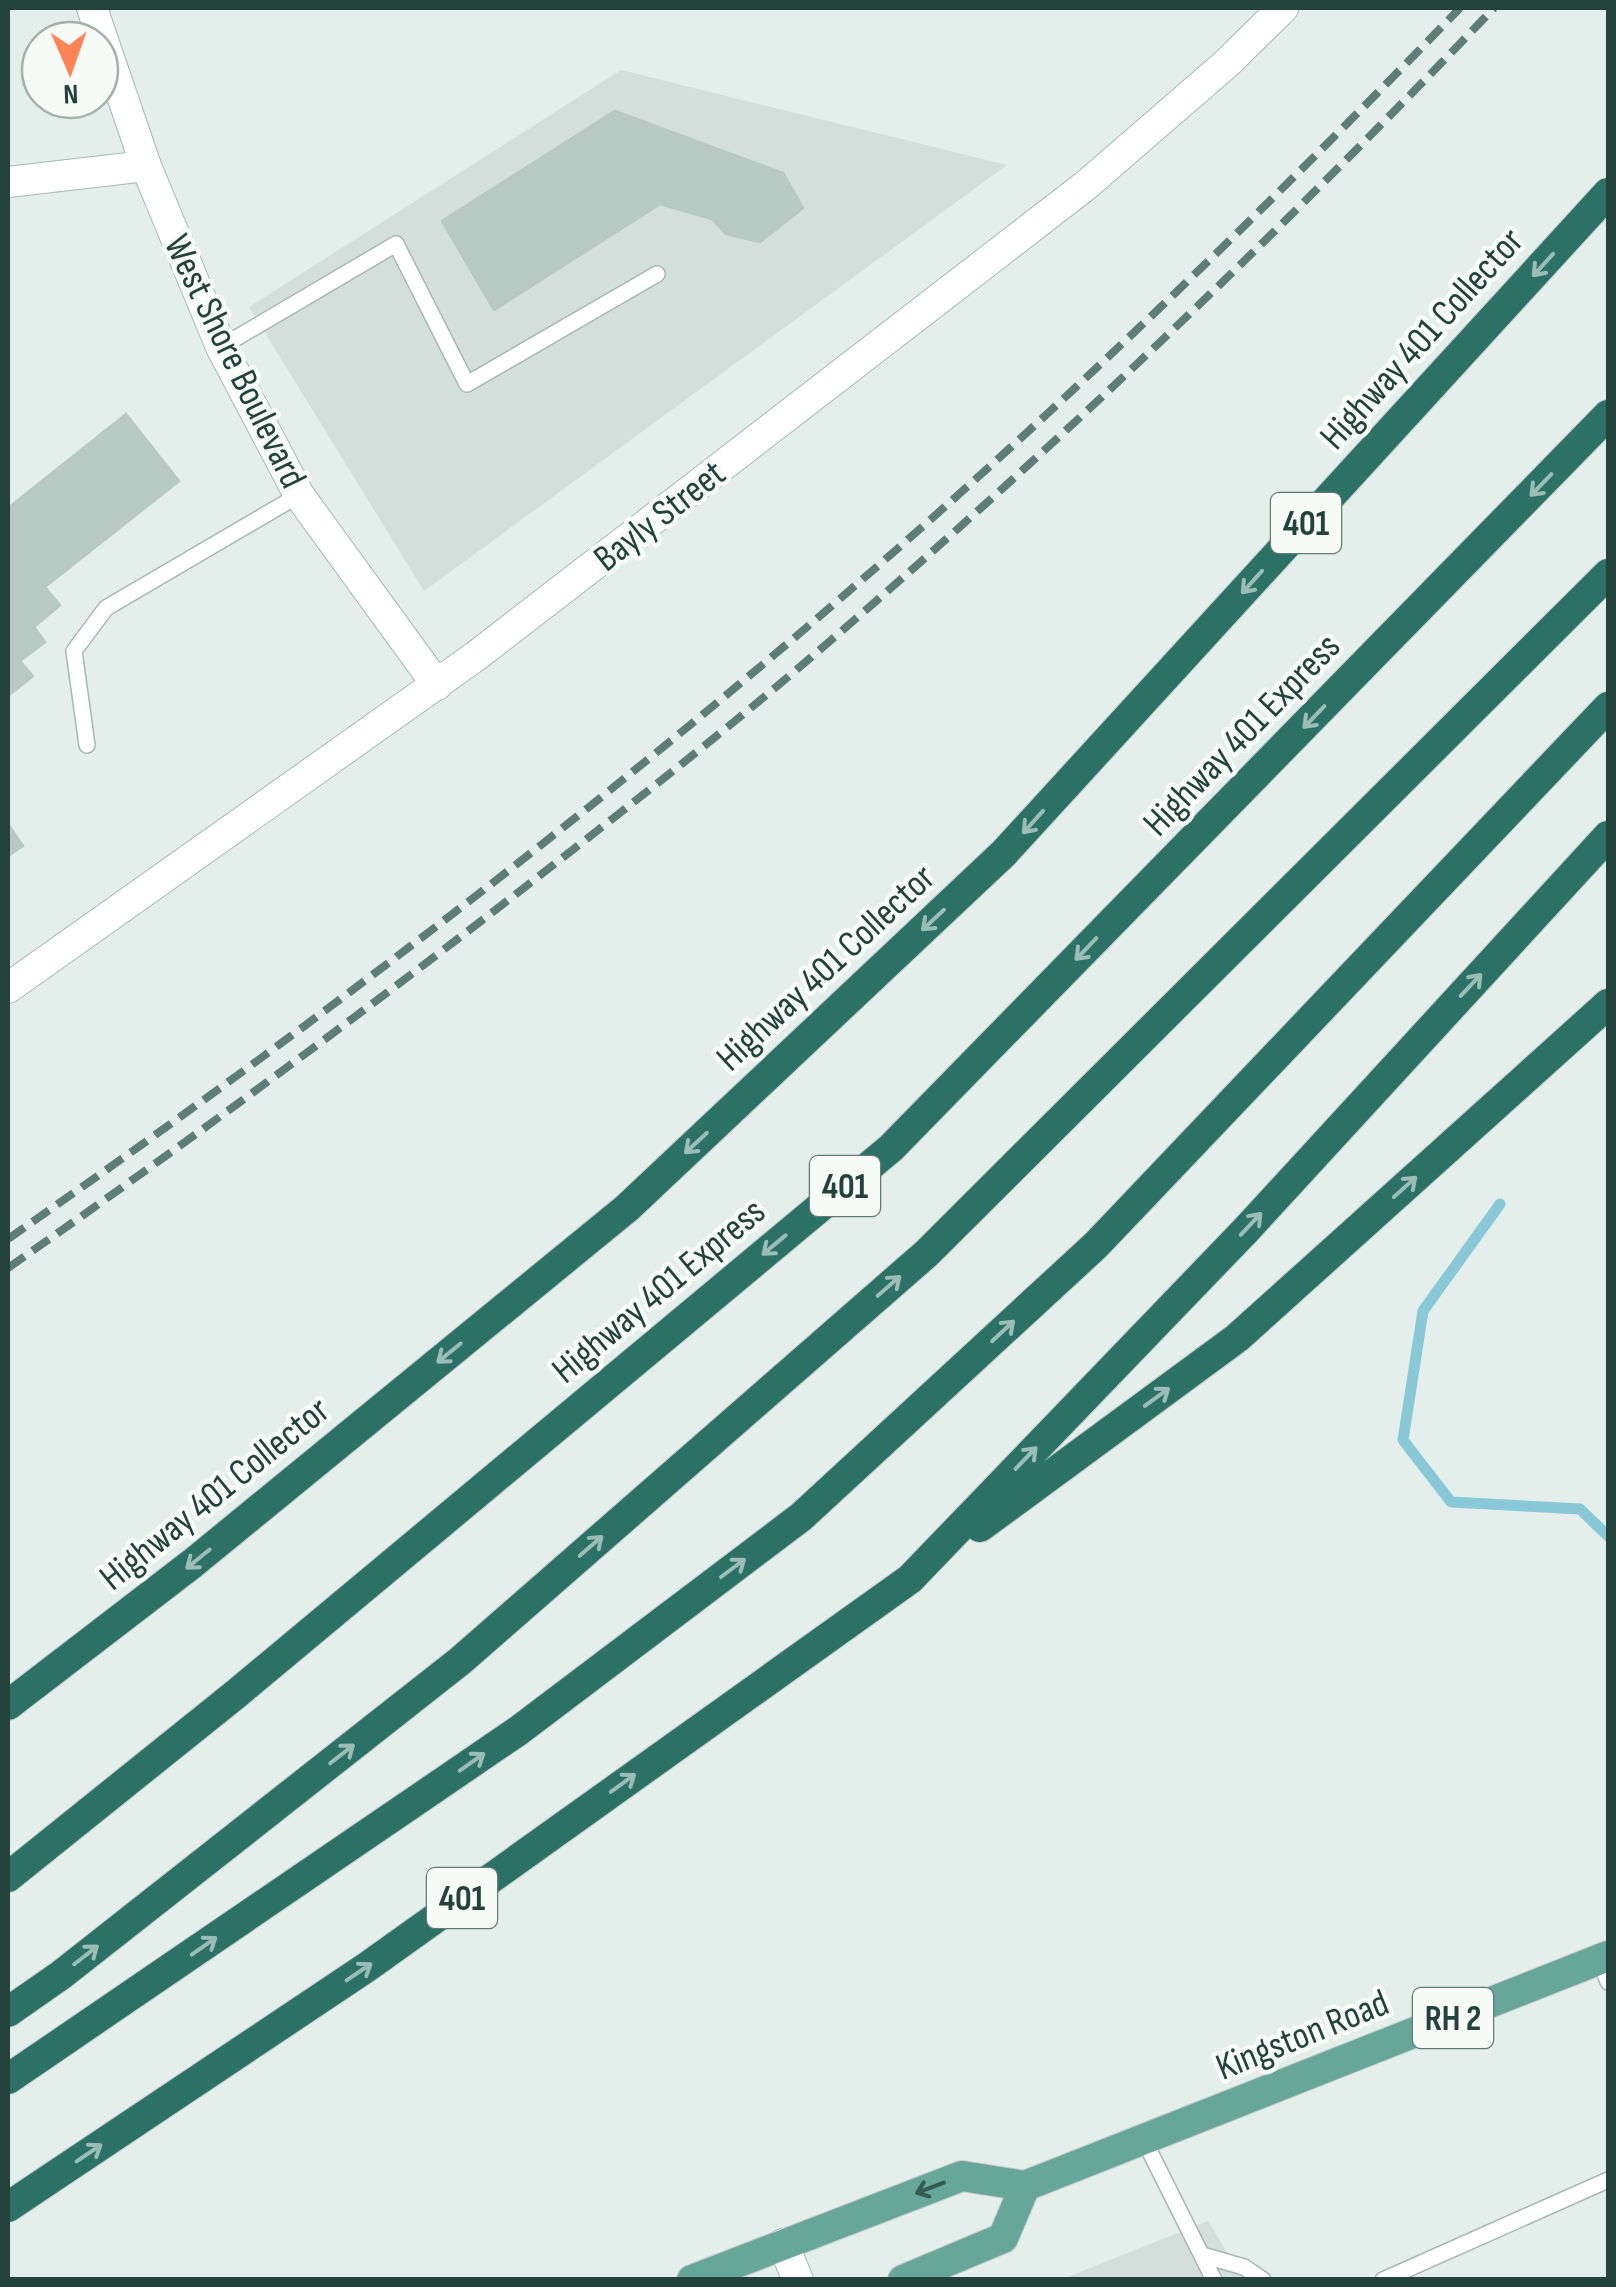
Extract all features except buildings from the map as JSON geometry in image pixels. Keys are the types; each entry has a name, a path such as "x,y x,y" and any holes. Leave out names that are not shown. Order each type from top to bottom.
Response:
{"highway":[{"name":"Highway 401 Collector","path":"8,1705 193,1564 627,1208 990,867 1608,193"},
{"name":"Highway 401 Express","path":"8,1877 251,1682 891,1148 1608,415"},
{"path":"8,2012 61,1975 460,1661 927,1252 1608,574"},
{"path":"8,2080 518,1730 801,1517 1096,1245 1608,706"},
{"name":"401","path":"8,2207 367,1966 910,1579 1246,1230 1608,836"},
{"path":"910,1579 1238,1338 1608,1004"}],"main road":[{"name":"West Shore Boulevard","path":"92,8 146,166 221,347 300,496 437,685"},
{"name":"Bayly Street","path":"8,988 437,685 1085,186 1226,64 1284,8"},
{"path":"8,182 146,166"},
{"name":"Kingston Road","path":"1025,2186 1606,1966"},
{"path":"692,2280 962,2176 1025,2186 1002,2238 903,2280"},
{"path":"783,2244 798,2280"}],"lane":[{"path":"221,347 396,244 467,384 657,274"},
{"path":"87,745 74,652 106,608 300,496"},
{"path":"1144,2140 1214,2280"},
{"path":"1384,2280 1608,2180"},
{"path":"1202,2255 1244,2267 1263,2280"}],"shaded area":[{"path":"621,70 1007,165 424,591 249,307"},
{"path":"1208,2221 1243,2279 1060,2280"}],"waterway":[{"path":"1500,1204 1423,1311 1403,1440 1451,1502 1580,1509 1608,1536"}],"railway":[{"path":"8,1239 253,1064 494,882 845,595 1151,317 1460,8"},
{"path":"8,1268 377,1000 605,825 782,682 967,521 1147,354 1323,183 1494,8"}]}
